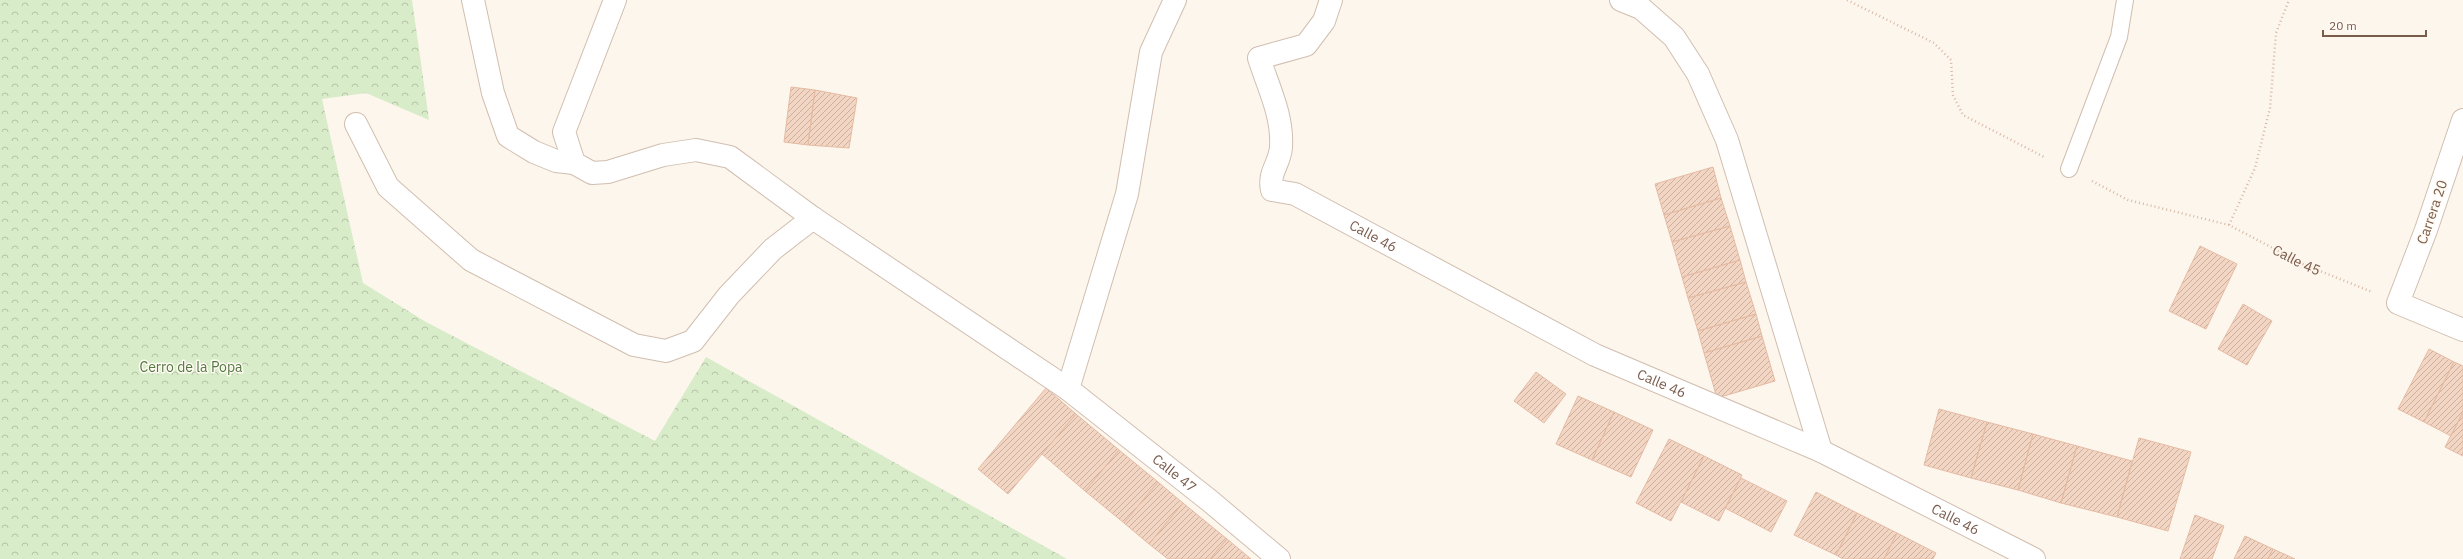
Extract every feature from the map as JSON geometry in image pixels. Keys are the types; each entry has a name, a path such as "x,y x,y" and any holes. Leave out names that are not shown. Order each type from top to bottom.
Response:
{"street":[{"path":"473,0 493,93 508,136 534,152 556,161 574,163 564,132 615,0"},
{"path":"1068,389 1127,194 1151,52 1175,0"},
{"name":"Calle 46","path":"1331,0 1324,21 1306,45 1259,58 1271,88 1281,132 1277,165 1270,179 1272,190 1295,194 1595,355 1821,451 2025,557"},
{"path":"1636,3 1674,37 1694,68 1727,140 1821,451"},
{"name":"Carrera 20","path":"2398,303 2426,230 2463,120"},
{"path":"356,124 388,187 471,260 634,345 666,351 693,341 729,295 773,249 813,218"},
{"name":"Calle 47","path":"574,163 592,173 608,172 663,155 696,150 730,157 813,218 1068,389 1210,501 1279,559"},
{"path":"2398,303 2463,330"}],"lane":[{"path":"2069,169 2119,37 2125,0"}],"path":[{"name":"Calle 45","path":"1847,0 1934,43 1950,60 1953,95 1963,114 2128,200 2229,225 2303,264 2398,303"},
{"path":"2229,225 2255,168 2270,108 2276,33 2288,0"}],"green space":[{"name":"Cerro de la Popa","path":"0,0 412,0 429,120 366,93 322,99 363,283 426,322 655,441 706,357 1067,559 0,559"}],"building":[{"path":"791,87 815,90 808,145 784,142"},
{"path":"815,90 857,98 849,148 808,145"},
{"path":"1713,167 1721,198 1664,215 1655,184"},
{"path":"1721,198 1730,226 1672,242 1664,215"},
{"path":"1730,226 1740,260 1682,277 1672,242"},
{"path":"2200,246 2237,264 2206,329 2169,311"},
{"path":"1740,260 1746,282 1688,298 1682,277"},
{"path":"1746,282 1756,314 1698,331 1688,298"},
{"path":"2243,304 2272,321 2247,365 2218,349"},
{"path":"1756,314 1762,336 1704,353 1698,331"},
{"path":"1762,336 1775,381 1717,398 1704,353"},
{"path":"2429,349 2454,362 2424,422 2398,409"},
{"path":"2454,362 2463,366 2463,412 2451,436 2424,422"},
{"path":"1536,372 1566,394 1544,423 1514,401"},
{"path":"1046,388 1076,414 1008,494 978,469"},
{"path":"1578,396 1614,412 1592,460 1556,444"},
{"path":"1939,409 1987,422 1971,478 1924,465"},
{"path":"1614,412 1653,430 1631,477 1592,460"},
{"path":"2463,412 2463,456 2445,447"},
{"path":"1076,414 1119,450 1085,491 1042,454"},
{"path":"1987,422 2033,434 2018,490 1971,478"},
{"path":"2033,434 2077,446 2061,503 2018,490"},
{"path":"2139,438 2191,452 2168,531 2117,517"},
{"path":"1669,439 1704,456 1671,521 1636,503"},
{"path":"2077,446 2132,461 2117,517 2061,503"},
{"path":"1119,450 1158,482 1124,523 1085,491"},
{"path":"1704,456 1742,475 1719,521 1681,502"},
{"path":"1741,478 1787,501 1771,532 1725,508"},
{"path":"1158,482 1183,503 1149,544 1124,523"},
{"path":"1816,492 1857,513 1836,555 1794,535"},
{"path":"1183,503 1227,539 1210,559 1168,559 1149,544"},
{"path":"1857,513 1897,533 1884,559 1843,559 1836,555"},
{"path":"2195,515 2224,526 2212,559 2180,559"},
{"path":"1897,533 1936,553 1933,559 1884,559"},
{"path":"2245,536 2273,549 2268,559 2234,559"},
{"path":"1227,539 1251,559 1210,559"},
{"path":"2273,549 2295,559 2268,559"}]}
